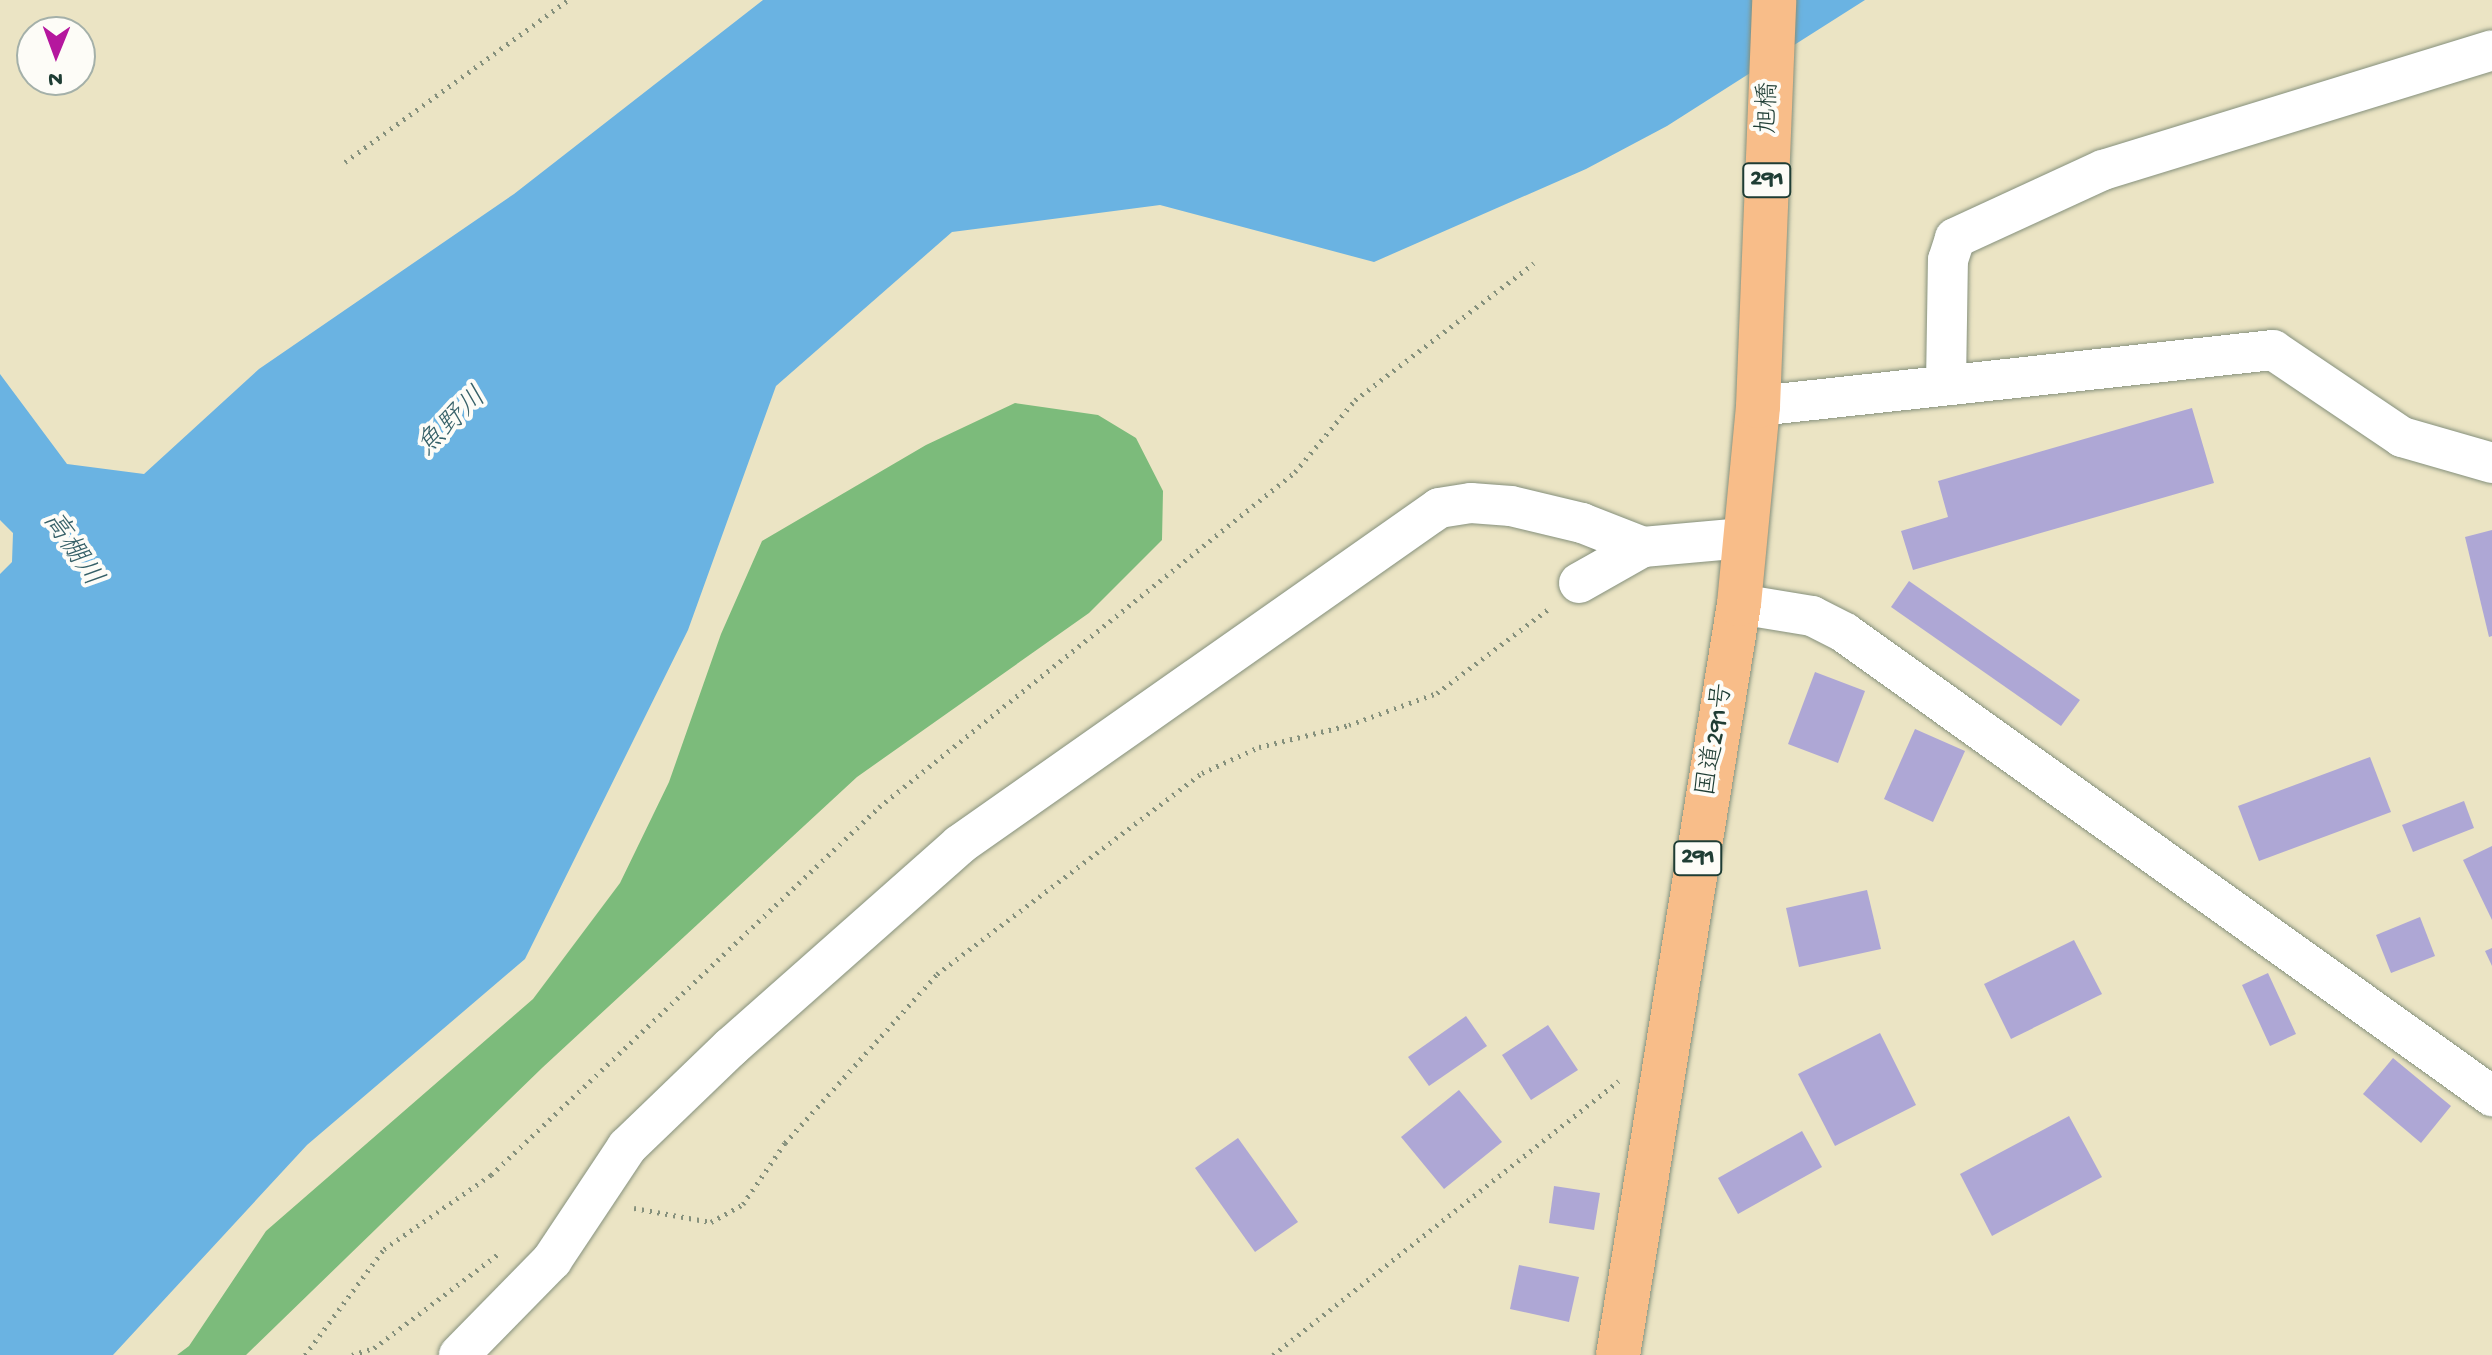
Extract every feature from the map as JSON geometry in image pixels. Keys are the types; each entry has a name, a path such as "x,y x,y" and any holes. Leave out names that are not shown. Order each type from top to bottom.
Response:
{"highway":[{"name":"旭橋","path":"1759,359 1774,0"},
{"name":"国道291号","path":"1618,1355 1739,604 1758,406 1759,359"}],"street":[{"path":"1946,384 1948,260 1955,238 2103,170 2492,50"},
{"path":"1758,406 1866,398 1946,384 2273,350 2402,437 2492,463"},
{"path":"459,1355 552,1260 601,1194 627,1147 731,1047 959,845 1439,508 1471,503 1511,506 1582,523 1643,547"},
{"path":"1579,583 1643,547 1744,538"},
{"path":"1739,604 1812,616 1845,633 2492,1096"}],"path":[{"path":"345,162 568,0"},
{"path":"305,1355 384,1249 491,1175 879,807 1295,472 1355,400 1534,263"},
{"path":"601,1194 637,1209 711,1222 743,1204 785,1143 937,974 1202,773 1259,747 1349,725 1437,693 1492,656 1579,583"},
{"path":"1273,1355 1623,1078 1663,1076"},
{"path":"352,1355 374,1348 507,1247"}],"green space":[{"path":"1015,403 1098,415 1136,438 1163,491 1162,540 1089,613 857,777 542,1068 246,1355 177,1355 189,1346 266,1231 533,999 620,883 669,782 721,634 762,541 926,445"}],"water":[{"path":"763,0 1865,0 1667,126 1586,169 1374,262 1160,205 952,232 776,386 688,630 525,959 307,1145 113,1355 0,1355 0,574 12,562 13,533 0,520 0,374 67,464 144,474 259,369 514,194"}],"building":[{"path":"2192,408 2214,483 1913,570 1901,531 1948,517 1938,481"},
{"path":"2492,530 2492,636 2489,637 2465,537"},
{"path":"1909,581 2080,700 2061,726 1891,607"},
{"path":"1815,672 1865,691 1838,763 1788,744"},
{"path":"1915,729 1965,751 1933,822 1884,799"},
{"path":"2370,757 2391,812 2259,861 2238,806"},
{"path":"2464,801 2474,828 2413,852 2402,825"},
{"path":"2492,846 2492,920 2463,860"},
{"path":"1867,890 1881,949 1799,967 1786,908"},
{"path":"2420,917 2435,956 2391,973 2376,935"},
{"path":"2074,940 2102,994 2011,1039 1984,984"},
{"path":"2492,948 2492,966 2485,951"},
{"path":"2268,973 2296,1034 2270,1046 2242,985"},
{"path":"1466,1016 1487,1046 1429,1086 1408,1057"},
{"path":"1548,1025 1578,1070 1531,1100 1502,1055"},
{"path":"1880,1033 1916,1105 1835,1146 1798,1074"},
{"path":"2393,1058 2451,1106 2421,1143 2363,1094"},
{"path":"1459,1090 1502,1142 1444,1189 1401,1137"},
{"path":"2069,1116 2102,1177 1992,1236 1960,1174"},
{"path":"1802,1131 1822,1167 1738,1214 1718,1178"},
{"path":"1238,1138 1298,1222 1255,1252 1195,1168"},
{"path":"1554,1186 1600,1193 1594,1230 1549,1223"},
{"path":"1519,1265 1579,1277 1569,1322 1510,1309"}],"water label":[{"name":"魚野川","path":"453,423"},
{"name":"高棚川","path":"71,550"}]}
